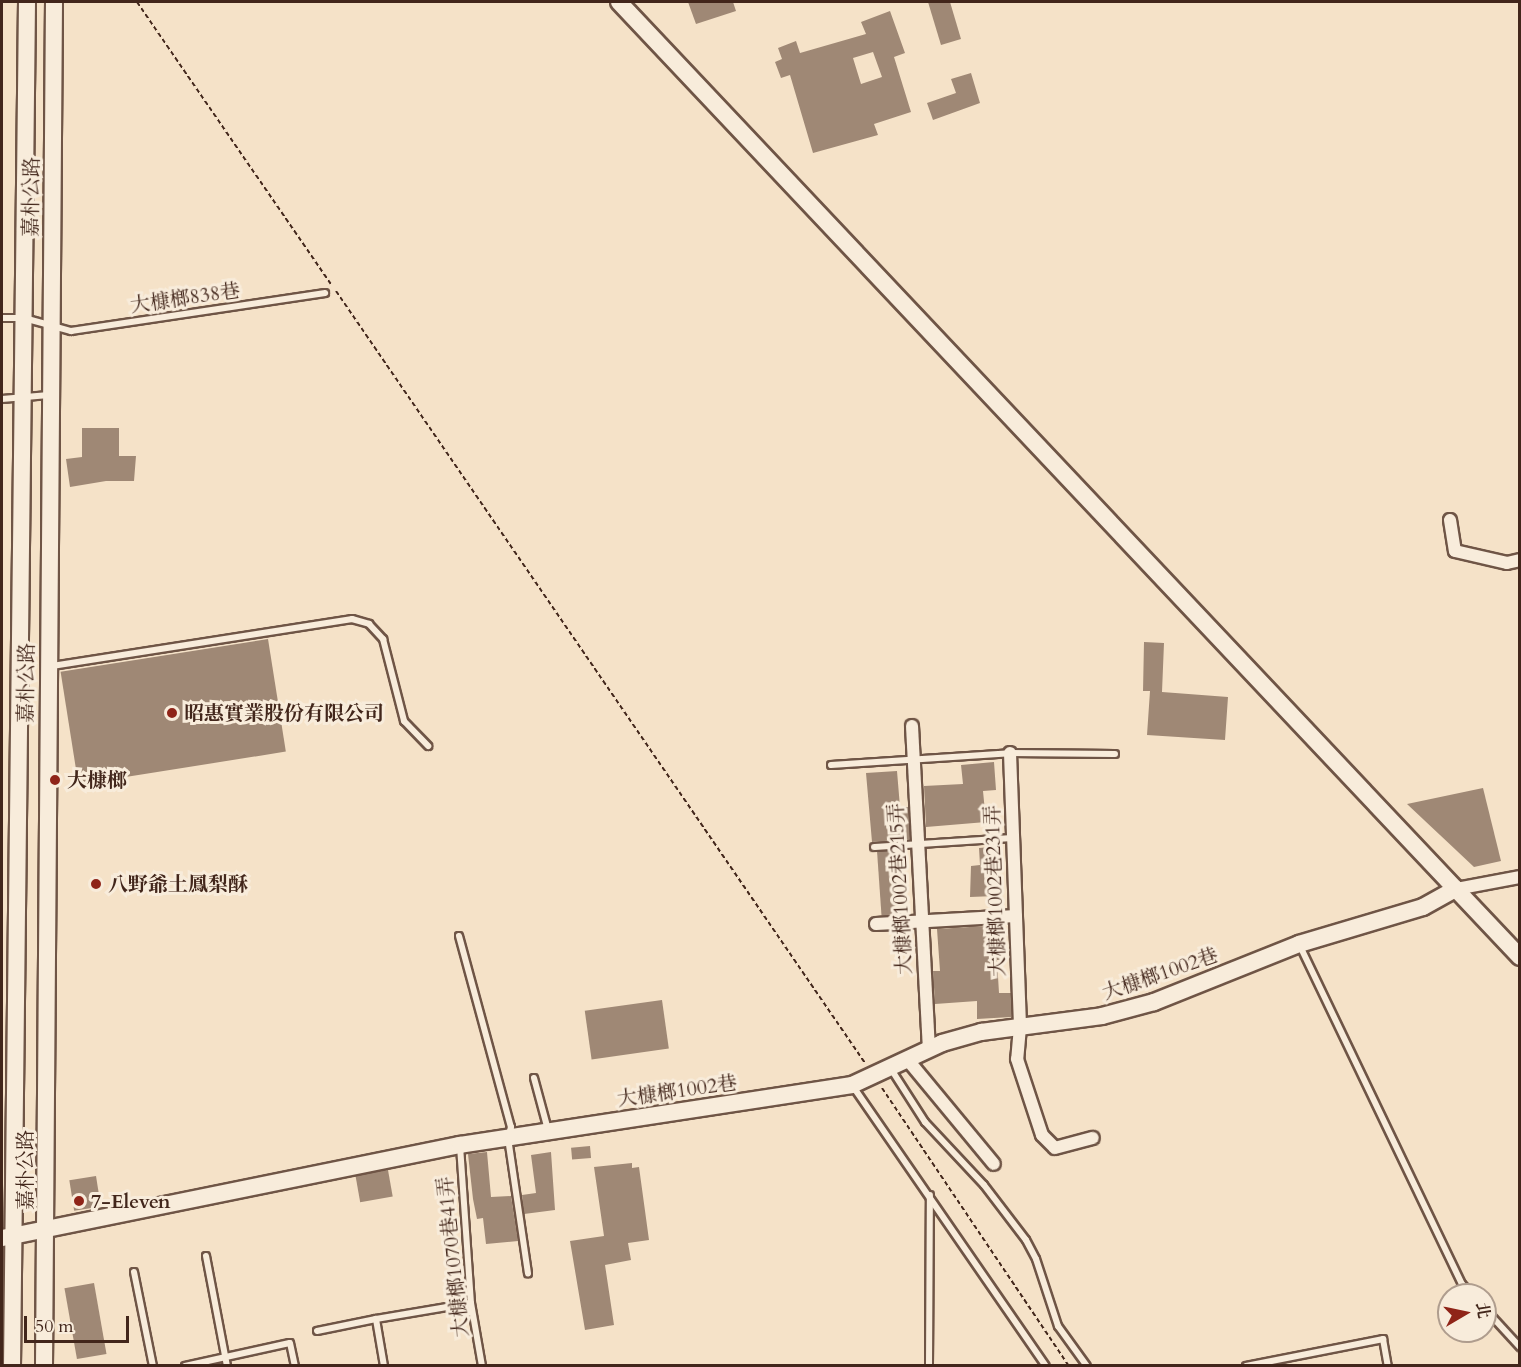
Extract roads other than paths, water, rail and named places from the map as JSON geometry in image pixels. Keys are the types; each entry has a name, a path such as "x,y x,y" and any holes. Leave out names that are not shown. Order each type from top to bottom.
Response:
{"main road":[{"name":"嘉朴公路","path":"12,1365 6,1238 24,399 27,2"},
{"name":"嘉朴公路","path":"44,1365 47,667 54,2"},
{"path":"619,2 1520,957"},
{"name":"大槺榔1002巷","path":"6,1238 460,1145 852,1085 929,1049 981,1032 1102,1016 1154,1002 1299,944 1423,907 1456,889"}],"street":[{"path":"1450,520 1455,550 1507,562 1520,560"},
{"name":"大槺榔1002巷215弄","path":"912,726 929,1049"},
{"name":"大槺榔1002巷231弄","path":"1010,753 1020,1027 1017,1059 1042,1135 1055,1148 1093,1138"},
{"path":"1456,889 1520,877"},
{"path":"876,924 1016,916"},
{"path":"906,1059 994,1164"}],"lane":[{"name":"大槺榔838巷","path":"2,318 24,318 71,331 325,294"},
{"path":"2,399 24,399 50,395"},
{"path":"47,667 352,619 369,624 383,639 404,721 428,746"},
{"path":"831,765 1010,753 1115,754"},
{"path":"874,847 1013,838"},
{"path":"459,936 511,1126 508,1138 528,1274"},
{"path":"1299,944 1462,1283"},
{"path":"889,1066 926,1122 984,1185 1026,1240 1036,1259 1058,1326 1087,1365"},
{"path":"534,1078 548,1132"},
{"path":"852,1085 930,1194 1046,1365"},
{"name":"大槺榔1070巷41弄","path":"460,1145 471,1303 482,1365"},
{"path":"929,1365 930,1194"},
{"path":"206,1256 227,1365"},
{"path":"134,1272 153,1365"},
{"path":"317,1331 471,1303"},
{"path":"376,1319 384,1365"},
{"path":"1497,1322 1520,1347"},
{"path":"1246,1365 1383,1339 1389,1365"},
{"path":"185,1365 290,1343 295,1365"}],"place":[{"name":"昭惠實業股份有限公司","path":"172,713"},
{"name":"大槺榔","path":"55,780"},
{"name":"八野爺土鳳梨酥","path":"96,884"},
{"name":"7-Eleven","path":"79,1201"}]}
